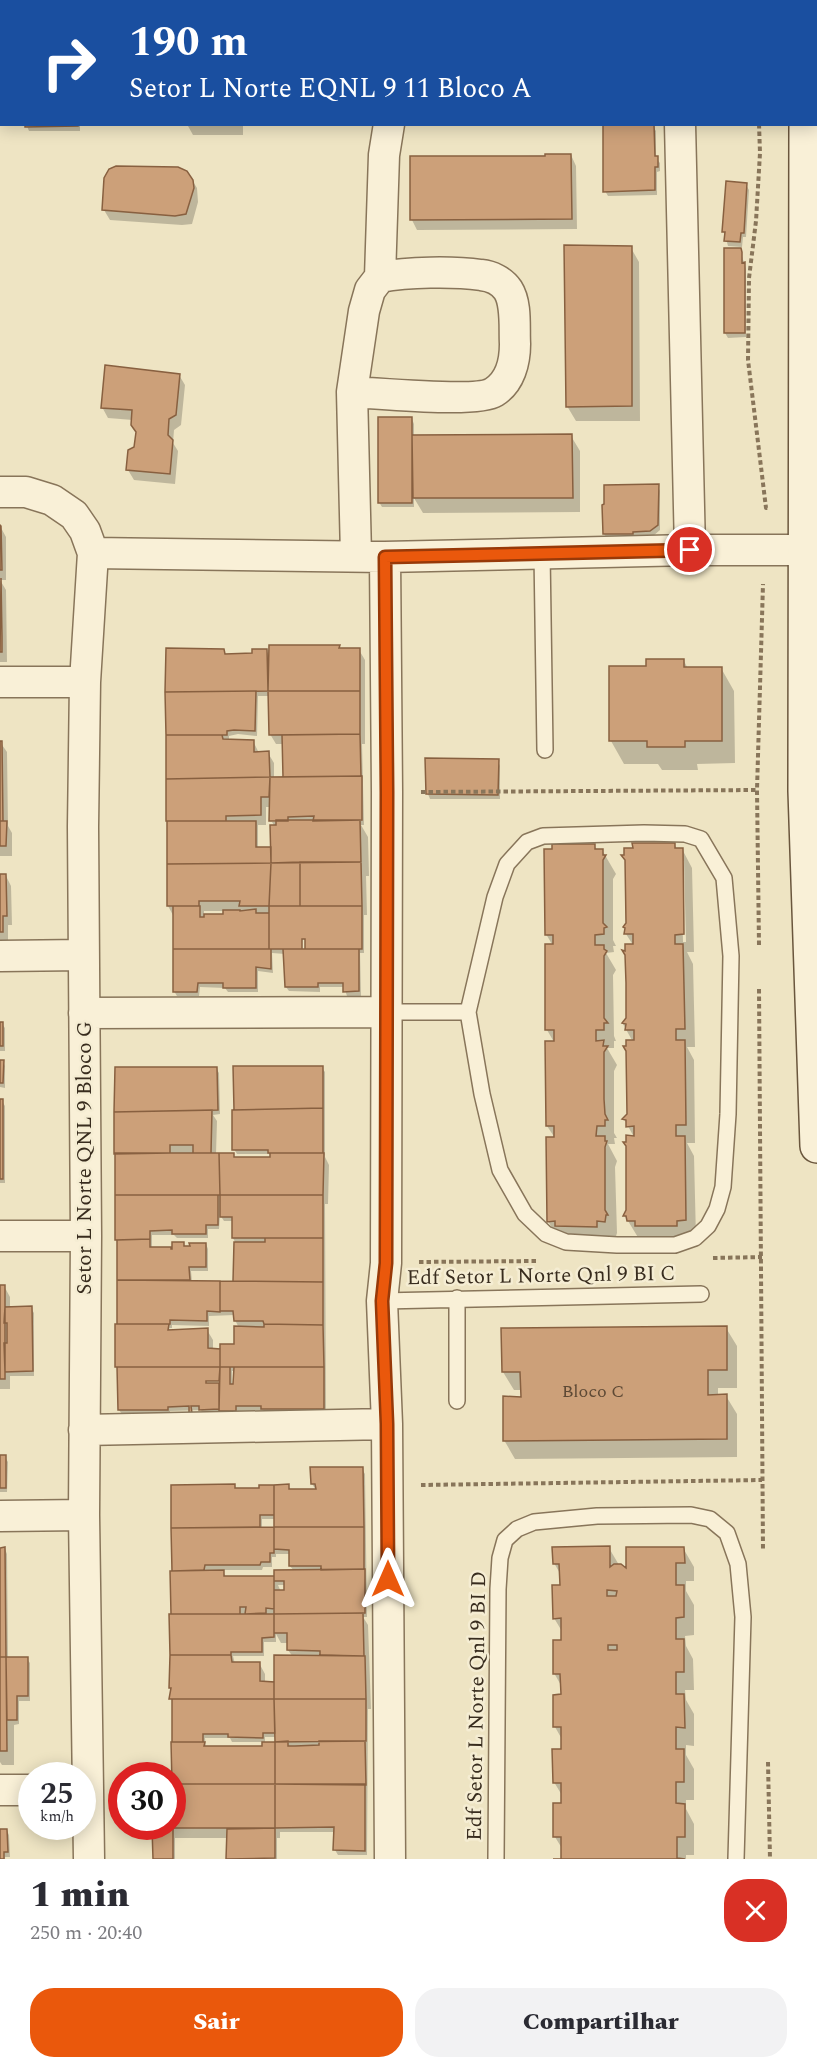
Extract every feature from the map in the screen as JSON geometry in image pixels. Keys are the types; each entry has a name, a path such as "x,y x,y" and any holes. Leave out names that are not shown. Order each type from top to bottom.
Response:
{"main road":[{"path":"806,126 806,791 817,1146"}],"street":[{"path":"356,555 352,392 364,311 370,290 380,277 384,155 389,126"},
{"path":"680,126 690,550"},
{"path":"352,392 474,398 493,393 507,380 515,358 513,307 509,291 500,281 482,275 401,273 380,277"},
{"name":"Setor L Norte QNL 9 Bloco G","path":"13,492 52,500 74,515 85,531 93,553 85,682 83,955 86,1236 85,1762"},
{"path":"93,553 385,557 690,550 807,550"},
{"path":"385,557 386,1263 382,1301 387,1424 390,1859"},
{"path":"0,682 85,682"},
{"path":"0,956 83,955"},
{"path":"84,1013 386,1012"},
{"path":"0,1236 86,1236"},
{"path":"84,1430 387,1424"},
{"path":"0,1516 84,1515"},
{"path":"0,1791 18,1790"},
{"name":"Setor L Norte QNL 9 Bloco G","path":"87,1840 88,1859"}],"lane":[{"path":"542,553 545,750"},
{"path":"644,833 685,834 701,839 724,878 731,956 728,1114 723,1187 717,1209 708,1226 695,1238 675,1245 566,1242 546,1234 525,1214 500,1170 482,1094 468,1012 495,897 507,864 527,842 543,836 644,833"},
{"path":"386,1012 468,1012"},
{"name":"Edf Setor L Norte Qnl 9 BI C","path":"382,1301 701,1294"},
{"path":"457,1401 458,1298"},
{"name":"Edf Setor L Norte Qnl 9 BI D","path":"495,1859 498,1589 500,1558 505,1540 517,1529 534,1522 597,1516 691,1515 710,1519 727,1533 738,1564 743,1617 736,1859"}],"path":[{"path":"759,126 760,153 756,221 749,278 748,360 766,508 757,790 759,946"},
{"path":"766,508 806,512"},
{"path":"387,792 757,790"},
{"path":"759,982 763,1551"},
{"path":"387,1486 762,1480"},
{"path":"767,1753 770,1859"}],"building":[{"path":"25,126 78,126 25,127"},
{"path":"603,126 654,126 655,156 658,156 658,167 655,167 655,190 603,192"},
{"path":"545,154 571,154 572,219 410,220 410,156 545,156"},
{"path":"116,166 178,167 187,171 193,180 194,188 186,214 175,216 102,210 104,178 109,169"},
{"path":"726,181 747,183 744,233 741,233 740,242 724,241 725,232 722,232"},
{"path":"564,245 632,246 632,406 566,407"},
{"path":"724,248 741,248 742,263 745,262 745,333 724,333"},
{"path":"105,365 180,374 176,415 169,419 168,435 173,440 170,474 126,470 128,450 134,447 136,432 131,425 132,410 101,408"},
{"path":"378,417 412,417 412,503 378,503"},
{"path":"572,434 573,498 413,498 412,435"},
{"path":"659,484 658,525 650,531 633,532 633,534 603,534 604,485"},
{"path":"1,526 2,570 0,570"},
{"path":"1,578 2,652 0,652"},
{"path":"269,645 340,645 339,648 360,648 360,691 268,691"},
{"path":"166,648 224,649 225,654 252,653 252,649 267,649 268,691 165,692"},
{"path":"646,659 684,659 684,667 722,667 722,741 685,741 685,747 647,747 647,741 609,741 609,666 646,666"},
{"path":"256,691 255,731 227,731 227,735 166,735 165,692"},
{"path":"268,691 360,691 360,734 269,735"},
{"path":"360,734 361,776 283,777 282,735"},
{"path":"166,735 222,735 223,739 254,740 254,752 269,751 270,777 166,779"},
{"path":"0,741 2,741 3,821 0,821"},
{"path":"425,758 499,759 498,795 426,794"},
{"path":"362,776 362,820 313,821 314,816 288,817 288,821 269,821 270,777"},
{"path":"270,777 269,797 261,797 261,815 226,816 226,821 166,821 166,779"},
{"path":"276,820 360,820 361,862 271,863 270,825 276,825"},
{"path":"0,821 7,821 6,846 0,846"},
{"path":"167,821 256,821 256,847 271,847 271,863 167,864"},
{"path":"632,843 675,843 675,848 683,848 684,934 675,935 675,944 683,944 685,1029 676,1029 676,1040 685,1040 686,1125 676,1125 676,1136 685,1136 686,1220 677,1221 677,1226 635,1226 635,1221 627,1221 626,1216 623,1216 626,1210 626,1146 623,1142 626,1142 626,1135 634,1136 634,1126 626,1127 626,1120 622,1119 627,1114 626,1051 623,1046 626,1046 626,1040 634,1040 634,1030 625,1030 626,1024 622,1023 626,1018 626,983 625,955 622,950 625,951 625,944 633,944 633,934 624,934 625,928 623,927 626,923 625,860 621,855 624,855 624,848 633,848"},
{"path":"552,844 595,844 595,849 603,849 603,855 606,855 603,860 603,923 607,927 604,928 604,934 595,935 595,945 604,945 607,951 604,956 604,1018 608,1023 604,1023 604,1030 596,1030 596,1041 604,1040 603,1046 608,1046 604,1052 604,1099 605,1114 608,1120 605,1120 605,1126 597,1126 596,1136 605,1136 605,1141 607,1141 605,1147 605,1210 608,1215 606,1215 605,1222 597,1221 597,1227 555,1226 555,1221 547,1222 546,1137 554,1137 554,1126 546,1126 545,1041 554,1041 554,1030 545,1030 545,944 553,944 553,935 545,935 544,849 552,849"},
{"path":"300,862 300,906 269,906 271,863"},
{"path":"300,862 361,862 362,906 300,906"},
{"path":"271,863 269,906 239,906 240,901 199,901 199,906 167,906 167,864"},
{"path":"0,874 6,874 7,916 3,916 3,932 0,932"},
{"path":"173,906 200,906 200,917 204,917 204,914 223,914 223,910 256,909 256,913 269,913 269,949 173,949"},
{"path":"269,906 362,906 362,949 305,949 305,939 302,939 302,949 269,949"},
{"path":"173,949 271,949 271,969 256,967 256,988 223,988 223,983 198,983 197,992 173,992"},
{"path":"283,949 359,949 359,991 343,992 343,983 318,983 318,987 285,987"},
{"path":"0,1022 3,1022 3,1046 0,1046"},
{"path":"0,1060 4,1060 3,1083 0,1083"},
{"path":"233,1066 323,1066 323,1108 234,1110"},
{"path":"115,1067 217,1067 218,1110 114,1112"},
{"path":"0,1099 3,1099 3,1179 0,1179"},
{"path":"323,1108 323,1153 268,1153 268,1150 232,1150 232,1110"},
{"path":"212,1110 211,1153 193,1153 193,1145 170,1145 170,1153 114,1154 114,1112"},
{"path":"115,1153 219,1153 220,1195 115,1195"},
{"path":"219,1153 234,1153 234,1157 270,1157 270,1153 324,1153 323,1195 220,1195"},
{"path":"115,1195 218,1195 218,1225 206,1225 206,1234 172,1234 172,1230 150,1231 150,1239 115,1240"},
{"path":"220,1195 323,1195 323,1238 232,1238 232,1217 220,1217"},
{"path":"265,1238 323,1238 323,1282 233,1281 234,1242 265,1242"},
{"path":"150,1239 150,1247 171,1247 171,1249 172,1242 184,1242 184,1246 190,1246 189,1243 206,1243 206,1267 189,1267 190,1280 117,1280 117,1240"},
{"path":"117,1280 220,1281 220,1312 207,1311 207,1321 170,1320 170,1324 117,1324"},
{"path":"220,1281 323,1282 323,1325 234,1321 233,1311 220,1311"},
{"path":"0,1285 5,1285 5,1379 0,1379"},
{"path":"32,1306 33,1371 5,1372 4,1343 7,1343 7,1323 4,1323 5,1307"},
{"path":"115,1324 169,1324 168,1330 208,1328 208,1348 220,1349 220,1367 115,1367"},
{"path":"264,1324 323,1325 324,1367 220,1367 220,1344 234,1344 234,1326 264,1327"},
{"path":"727,1326 727,1370 708,1370 708,1395 727,1394 727,1439 503,1441 503,1396 521,1397 520,1372 502,1372 501,1328"},
{"path":"117,1367 220,1367 219,1381 206,1381 206,1383 219,1383 219,1409 199,1410 199,1406 191,1406 192,1413 189,1413 189,1406 168,1407 168,1410 118,1410"},
{"path":"220,1367 230,1367 230,1384 233,1384 234,1367 324,1367 324,1409 261,1409 261,1406 236,1406 236,1411 219,1411"},
{"path":"0,1455 6,1455 6,1488 0,1488"},
{"path":"310,1467 363,1467 364,1527 274,1527 274,1485 289,1484 289,1489 316,1489 315,1484 311,1484"},
{"path":"235,1484 235,1488 259,1488 259,1485 274,1485 274,1515 260,1515 260,1527 171,1528 171,1485"},
{"path":"274,1527 364,1527 364,1569 321,1570 321,1566 289,1566 289,1550 274,1549"},
{"path":"274,1527 274,1553 270,1553 270,1562 261,1562 260,1565 205,1565 204,1570 172,1571 171,1528"},
{"path":"610,1546 610,1567 614,1564 621,1564 626,1568 626,1547 684,1547 685,1563 676,1563 676,1585 684,1585 684,1617 676,1618 676,1639 684,1639 684,1672 676,1672 676,1694 684,1694 685,1728 676,1727 676,1749 684,1749 684,1782 676,1782 676,1803 685,1804 685,1837 677,1837 677,1858 685,1859 561,1859 561,1837 553,1837 553,1803 561,1803 561,1783 553,1783 552,1749 561,1749 561,1727 553,1727 553,1695 561,1694 560,1674 553,1674 553,1640 561,1640 561,1618 553,1619 552,1585 560,1585 559,1564 553,1564 552,1547","holes":["607,1590 617,1591 616,1596 607,1596","608,1645 617,1645 617,1650 608,1650"]},
{"path":"5,1547 6,1657 0,1657 0,1548"},
{"path":"365,1569 365,1613 274,1614 274,1590 284,1590 284,1581 274,1581 274,1570"},
{"path":"224,1570 224,1576 274,1576 274,1609 266,1608 266,1613 245,1614 246,1607 240,1607 240,1614 171,1614 170,1571"},
{"path":"363,1613 364,1656 320,1655 320,1651 287,1650 287,1633 274,1633 274,1614"},
{"path":"169,1614 274,1614 274,1637 262,1638 262,1652 231,1652 231,1655 170,1655"},
{"path":"170,1655 231,1655 232,1662 260,1662 260,1681 274,1682 274,1699 169,1699"},
{"path":"274,1655 365,1656 366,1699 274,1699"},
{"path":"0,1657 6,1657 7,1751 0,1751"},
{"path":"6,1657 28,1657 28,1696 17,1696 17,1720 7,1720"},
{"path":"172,1699 274,1699 275,1733 263,1733 263,1738 203,1734 203,1742 172,1742"},
{"path":"274,1699 366,1699 366,1741 275,1742"},
{"path":"288,1741 288,1746 319,1745 319,1741 365,1741 366,1785 275,1784 275,1742"},
{"path":"171,1742 205,1742 204,1746 262,1746 262,1742 275,1742 275,1784 186,1784 186,1762 171,1762"},
{"path":"186,1784 275,1784 275,1828 186,1828"},
{"path":"275,1784 365,1784 365,1851 333,1850 334,1827 275,1828"},
{"path":"275,1828 275,1858 226,1859 227,1829"},
{"path":"0,1829 7,1829 8,1852 4,1852 4,1859 0,1859"},
{"path":"152,1840 173,1840 173,1859 153,1859"}],"route":[{"path":"388,1579 387,1424 382,1301 386,1263 385,557 690,550"}]}
